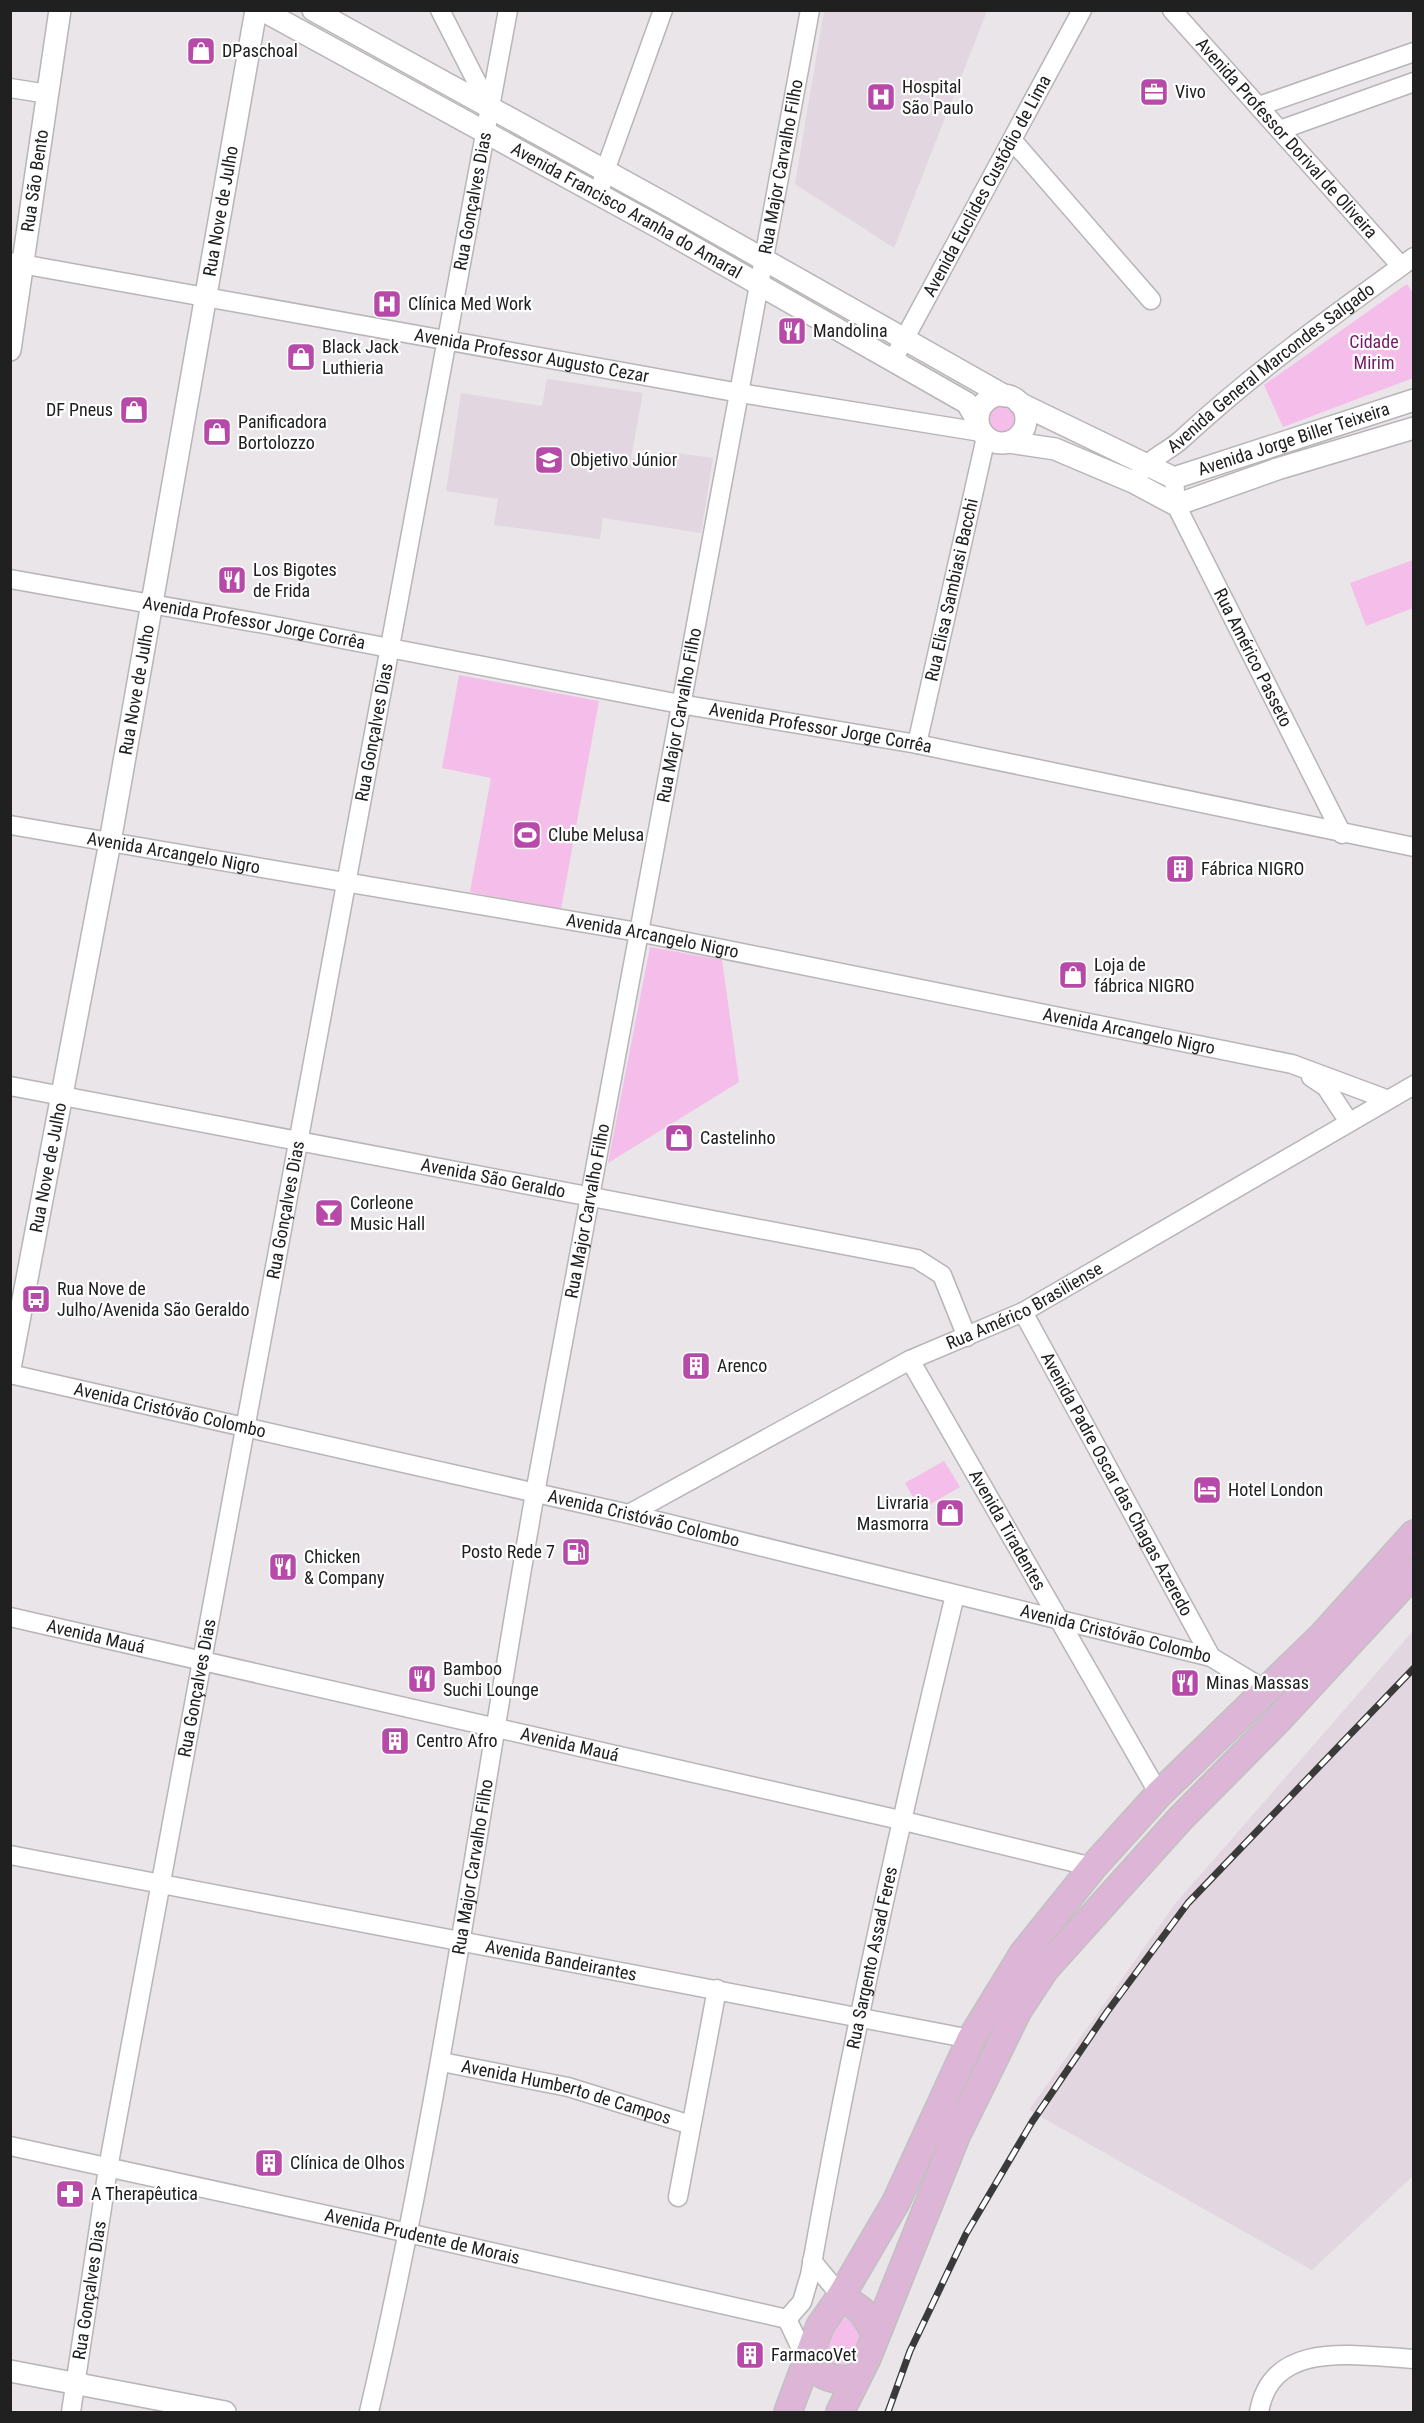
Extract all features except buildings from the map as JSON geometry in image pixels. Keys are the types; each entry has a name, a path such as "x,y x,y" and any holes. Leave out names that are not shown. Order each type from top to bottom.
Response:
{"main road":[{"path":"788,2412 820,2326 841,2296 896,2202 971,2039 1023,1954 1093,1867 1159,1794 1329,1628 1413,1534"},
{"path":"840,2412 876,2334 956,2136 1018,2010 1045,1969 1180,1819 1277,1721 1413,1573"},
{"path":"841,2296 862,2311 876,2334"},
{"path":"807,2361 822,2375 842,2381 856,2379"}],"street":[{"name":"Rua São Bento","path":"10,350 17,263 48,94 60,10"},
{"name":"Rua Nove de Julho","path":"10,1368 110,842 256,10"},
{"name":"Avenida Francisco Aranha do Amaral","path":"262,10 759,283 967,403 982,431"},
{"name":"Avenida Francisco Aranha do Amaral","path":"313,10 671,207 1012,399 1139,473 1176,505"},
{"path":"440,10 490,108"},
{"name":"Rua Gonçalves Dias","path":"71,2412 108,2168 392,648 508,10"},
{"path":"599,194 605,171 663,10"},
{"name":"Rua Major Carvalho Filho","path":"369,2412 442,2062 494,1727 638,932 810,10"},
{"name":"Avenida Euclides Custódio de Lima","path":"893,360 1082,10"},
{"name":"Avenida Professor Dorival de Oliveira","path":"1172,10 1280,130 1407,261"},
{"path":"1258,106 1413,51"},
{"path":"1280,130 1413,82"},
{"path":"10,88 48,94"},
{"path":"1012,140 1151,300"},
{"path":"660,228 671,207"},
{"name":"Avenida General Marcondes Salgado","path":"1139,473 1171,449 1236,390 1407,261"},
{"name":"Avenida Professor Augusto Cezar","path":"17,263 740,393 982,431"},
{"path":"1012,399 1026,417 1025,426 1016,439 997,443 982,431 981,408 985,402 1012,399"},
{"name":"Avenida Jorge Biller Teixeira","path":"1174,478 1413,400"},
{"name":"Avenida Jorge Biller Teixeira","path":"1176,505 1277,469 1413,429"},
{"name":"Rua Elisa Sambiasi Bacchi","path":"917,744 982,431"},
{"name":"Avenida Francisco Aranha do Amaral","path":"1009,442 1055,449 1139,473 1174,478"},
{"name":"Rua Américo Passeto","path":"1174,478 1176,505 1342,834"},
{"name":"Avenida Professor Jorge Corrêa","path":"10,579 152,603 680,704 917,744 1413,847"},
{"name":"Avenida Arcangelo Nigro","path":"10,825 638,932 1292,1064 1386,1099"},
{"name":"Avenida Arcangelo Nigro","path":"1292,1064 1326,1087 1348,1122"},
{"name":"Rua Américo Brasiliense","path":"629,1514 910,1360 1023,1312 1413,1085"},
{"name":"Avenida São Geraldo","path":"10,1086 299,1139 917,1259 942,1275 967,1337"},
{"name":"Avenida Padre Oscar das Chagas Azeredo","path":"1023,1312 1211,1657"},
{"name":"Avenida Tiradentes","path":"910,1360 1159,1794"},
{"name":"Avenida Cristóvão Colombo","path":"10,1374 245,1429 629,1514 1211,1657 1267,1691"},
{"name":"Rua Sargento Assad Feres","path":"787,2319 802,2302 813,2261 858,2015 900,1820 955,1595"},
{"name":"Avenida Mauá","path":"10,1617 900,1820 1093,1867"},
{"name":"Avenida Bandeirantes","path":"10,1855 858,2015 971,2039"},
{"path":"678,2197 717,1989"},
{"name":"Avenida Humberto de Campos","path":"442,2062 568,2087 691,2125"},
{"name":"Avenida Prudente de Morais","path":"10,2146 787,2319"},
{"path":"813,2261 841,2296"},
{"path":"787,2319 807,2361"},
{"path":"1259,2412 1263,2392 1285,2367 1323,2354 1413,2359"},
{"path":"10,2371 225,2412"}],"shaded area":[{"name":"Hospital São Paulo","path":"824,11 987,11 894,248 795,184"},
{"name":"Objetivo Júnior","path":"547,379 643,393 631,458 660,462 662,451 713,458 701,533 603,518 600,539 494,525 498,499 446,491 461,393 542,406"},
{"path":"1413,1631 1413,2176 1312,2270 1029,2110 1175,1904"}],"green space":[{"name":"Cidade Mirim","path":"1407,284 1413,293 1413,378 1283,427 1264,385"},
{"path":"1002,407 1012,411 1016,421 1012,431 1002,435 992,431 988,421 992,411"},
{"path":"1413,560 1413,608 1366,626 1350,583"},
{"name":"Clube Melusa","path":"459,675 599,701 561,909 470,892 491,778 442,768"},
{"path":"650,947 722,960 739,1082 608,1163"},
{"path":"944,1461 960,1487 920,1510 905,1483"},
{"path":"844,2318 852,2321 862,2333 847,2367 839,2370 824,2363 821,2355 836,2322"}],"railway":[{"path":"888,2412 910,2351 966,2234 1032,2122 1107,2012 1188,1903 1414,1668"}],"place":[{"name":"DPaschoal","path":"201,51"},
{"name":"Vivo","path":"1154,92"},
{"name":"Hospital São Paulo","path":"881,97"},
{"name":"Clínica Med Work","path":"387,304"},
{"name":"Mandolina","path":"792,331"},
{"name":"Black Jack Luthieria","path":"301,357"},
{"name":"DF Pneus","path":"134,410"},
{"name":"Panificadora Bortolozzo","path":"217,432"},
{"name":"Objetivo Júnior","path":"549,460"},
{"name":"Los Bigotes de Frida","path":"232,580"},
{"name":"Clube Melusa","path":"527,835"},
{"name":"Fábrica NIGRO","path":"1180,869"},
{"name":"Loja de fábrica NIGRO","path":"1073,975"},
{"name":"Castelinho","path":"679,1138"},
{"name":"Corleone Music Hall","path":"329,1213"},
{"name":"Rua Nove de Julho/Avenida São Geraldo","path":"36,1299"},
{"name":"Arenco","path":"696,1366"},
{"name":"Hotel London","path":"1207,1490"},
{"name":"Livraria Masmorra","path":"950,1513"},
{"name":"Posto Rede 7","path":"576,1552"},
{"name":"Chicken & Company","path":"283,1567"},
{"name":"Bamboo Suchi Lounge","path":"422,1679"},
{"name":"Minas Massas","path":"1185,1683"},
{"name":"Centro Afro","path":"395,1741"},
{"name":"Clínica de Olhos","path":"269,2163"},
{"name":"A Therapêutica","path":"70,2194"},
{"name":"FarmacoVet","path":"750,2355"}]}
